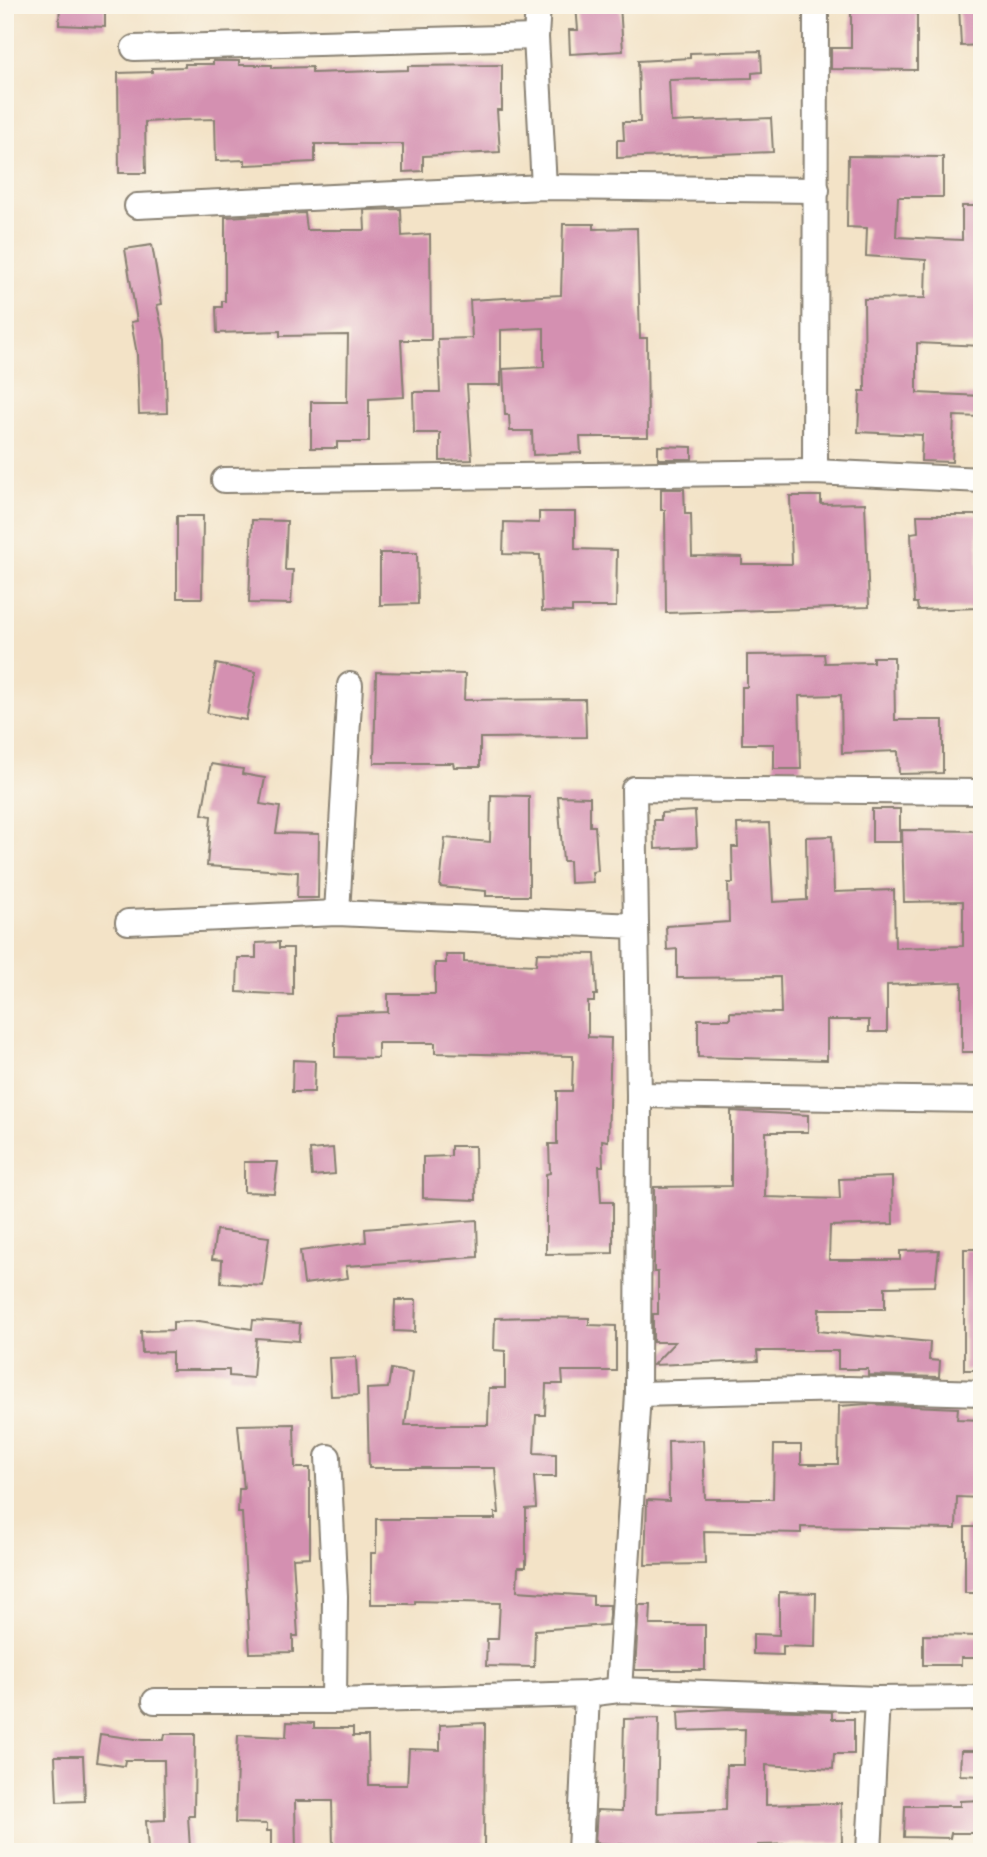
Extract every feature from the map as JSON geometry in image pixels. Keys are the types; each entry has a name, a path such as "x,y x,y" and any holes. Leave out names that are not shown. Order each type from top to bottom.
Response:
{"street":[{"path":"538,5 536,37 544,187"},
{"path":"816,5 816,472"},
{"path":"134,48 536,37"},
{"path":"137,206 544,187 817,190"},
{"path":"224,480 816,472 982,480"},
{"path":"337,913 350,685"},
{"path":"619,1690 638,1394 639,1095 634,789 982,792"},
{"path":"128,922 337,913 636,926"},
{"path":"639,1095 982,1100"},
{"path":"638,1394 848,1389 982,1393"},
{"path":"328,1457 335,1596 334,1701"},
{"path":"155,1701 334,1701 587,1694 619,1690 877,1699 982,1698"},
{"path":"580,1852 587,1694"},
{"path":"869,1852 877,1699"}],"building":[{"path":"60,5 105,5 105,27 59,25"},
{"path":"576,5 620,5 623,51 570,54 569,30 578,30"},
{"path":"851,5 917,5 917,70 831,69 831,48 851,48"},
{"path":"959,5 982,5 982,45 961,46"},
{"path":"761,51 762,72 752,73 752,78 669,80 671,122 771,118 773,152 617,158 617,140 624,140 623,122 640,122 638,61 690,58 690,53"},
{"path":"213,61 239,61 239,65 272,65 272,68 312,67 312,73 408,70 408,66 502,65 502,110 497,110 500,152 423,156 423,171 403,172 403,144 315,144 315,162 245,165 245,160 216,161 215,119 181,120 145,122 146,173 119,173 118,73 152,72 152,68 213,64"},
{"path":"848,156 943,157 943,197 898,197 896,237 962,240 962,206 982,206 982,346 917,343 917,393 982,396 982,417 954,416 952,462 921,461 922,435 858,432 860,391 865,391 864,299 925,298 926,260 866,256 867,228 847,227"},
{"path":"401,209 402,236 430,234 431,340 401,340 404,397 369,399 369,442 337,442 337,448 311,448 311,402 347,402 348,335 280,336 280,331 217,333 216,307 222,307 222,301 225,301 225,217 305,213 307,230 365,230 364,210"},
{"path":"563,224 594,224 594,229 637,228 640,338 647,338 648,437 580,437 581,453 533,455 532,431 510,431 509,415 505,415 503,369 544,367 544,328 501,330 501,385 467,385 472,460 440,461 440,433 414,433 413,392 440,392 438,339 472,338 470,300 561,295"},
{"path":"152,245 162,304 157,305 165,340 167,413 139,414 137,354 131,322 137,321 125,249"},
{"path":"658,446 692,447 692,459 658,459"},
{"path":"661,489 684,489 685,514 691,514 692,556 742,557 742,564 792,564 790,496 821,496 821,504 865,503 869,607 666,613 665,510 661,510"},
{"path":"539,512 575,512 575,549 617,550 616,607 572,607 572,612 542,611 540,555 503,554 504,522 539,523"},
{"path":"917,515 978,515 978,608 918,610 917,603 914,603 911,533 918,532"},
{"path":"177,516 203,516 202,598 177,598"},
{"path":"252,520 287,521 285,570 293,570 291,604 249,603"},
{"path":"380,553 417,553 418,604 380,605"},
{"path":"824,654 825,663 873,662 873,657 894,657 895,720 943,720 943,773 899,774 898,751 842,753 841,695 799,696 801,769 774,769 774,744 742,744 742,687 747,687 747,655"},
{"path":"216,664 256,672 246,720 207,713"},
{"path":"376,672 465,674 464,700 585,699 586,737 480,738 480,767 454,767 453,763 374,763"},
{"path":"211,764 243,769 242,774 265,778 260,804 280,807 276,833 319,834 318,898 297,898 298,872 207,866 211,816 202,814"},
{"path":"491,795 529,796 529,896 486,896 486,891 440,887 445,838 490,842"},
{"path":"558,796 590,797 590,826 595,826 598,871 592,872 593,882 570,883 569,861 563,861"},
{"path":"872,809 900,809 900,842 872,842"},
{"path":"695,811 697,847 655,849 654,820 661,820 661,813"},
{"path":"769,823 773,902 807,900 806,837 832,836 834,892 894,890 895,948 963,946 963,901 904,902 902,830 982,831 982,1052 962,1052 962,982 887,985 887,1032 869,1032 869,1020 827,1020 827,1060 698,1057 698,1019 730,1019 730,1012 781,1013 780,977 677,978 677,949 667,950 666,926 729,922 728,883 733,883 732,847 738,847 737,824"},
{"path":"279,942 279,948 293,948 293,995 237,992 238,958 256,958 256,943"},
{"path":"537,953 595,954 597,995 594,995 594,1002 588,1002 588,1037 611,1038 608,1141 602,1140 603,1166 599,1166 601,1202 613,1202 613,1253 546,1254 546,1174 550,1173 549,1144 557,1144 557,1091 572,1091 573,1056 435,1053 435,1043 378,1043 378,1058 335,1057 335,1014 388,1012 388,994 435,994 435,963 446,963 446,955 464,955 464,962 536,965"},
{"path":"293,1060 315,1061 314,1092 292,1092"},
{"path":"731,1111 808,1115 808,1132 766,1132 765,1197 840,1199 839,1179 892,1177 893,1224 830,1226 829,1260 900,1260 900,1251 939,1250 935,1286 885,1287 885,1309 819,1309 818,1331 930,1342 929,1360 940,1361 939,1377 868,1375 868,1369 838,1369 838,1351 757,1351 758,1361 653,1365 675,1342 653,1342 653,1314 658,1314 658,1272 654,1272 654,1187 731,1186"},
{"path":"451,1146 475,1146 476,1200 423,1198 423,1157 451,1156"},
{"path":"333,1148 335,1174 312,1176 310,1150"},
{"path":"244,1162 278,1162 274,1193 244,1192"},
{"path":"477,1220 478,1257 346,1266 348,1278 304,1284 300,1251 366,1242 365,1229"},
{"path":"216,1230 269,1237 263,1286 221,1283 222,1260 212,1259"},
{"path":"964,1249 982,1249 982,1370 964,1370"},
{"path":"395,1300 416,1300 415,1332 394,1331"},
{"path":"495,1318 589,1318 589,1325 616,1326 616,1371 562,1371 563,1384 546,1384 545,1415 536,1415 534,1453 556,1454 556,1477 534,1477 536,1508 526,1509 526,1567 518,1567 517,1591 593,1596 593,1605 610,1605 608,1625 535,1630 534,1667 486,1666 487,1639 498,1639 500,1603 415,1601 415,1604 371,1604 371,1553 376,1553 376,1519 495,1519 495,1513 499,1513 495,1468 369,1468 367,1389 388,1388 391,1369 412,1373 405,1425 488,1425 489,1388 505,1388 505,1351 494,1350"},
{"path":"253,1320 300,1323 299,1341 256,1338 253,1378 229,1376 229,1370 172,1370 172,1352 142,1353 141,1331 173,1330 173,1322 199,1321 252,1329"},
{"path":"356,1357 358,1395 331,1396 329,1358"},
{"path":"868,1404 958,1408 957,1419 982,1420 982,1498 957,1497 956,1529 801,1527 801,1533 704,1531 705,1564 645,1565 647,1500 669,1501 668,1441 703,1440 705,1499 773,1499 774,1445 801,1445 801,1464 838,1464 839,1406"},
{"path":"294,1424 295,1468 310,1468 310,1557 293,1558 298,1636 293,1636 293,1652 250,1653 242,1513 238,1513 239,1489 244,1489 238,1425"},
{"path":"965,1527 982,1527 982,1593 965,1593"},
{"path":"779,1592 816,1593 815,1647 783,1646 783,1655 753,1654 753,1634 779,1635"},
{"path":"639,1605 651,1605 650,1625 705,1625 705,1670 635,1670"},
{"path":"923,1635 982,1636 982,1658 961,1658 961,1665 923,1665"},
{"path":"727,1709 832,1712 832,1719 854,1719 854,1754 834,1754 833,1769 766,1765 766,1805 841,1803 842,1843 758,1845 758,1852 660,1852 660,1847 595,1843 597,1810 622,1811 624,1719 659,1718 657,1813 726,1810 727,1765 744,1765 745,1729 679,1731 678,1712"},
{"path":"287,1722 314,1723 314,1728 353,1728 353,1736 368,1736 369,1785 407,1785 409,1749 440,1750 440,1725 485,1723 484,1849 344,1852 344,1847 333,1847 332,1801 295,1801 296,1852 271,1852 271,1831 267,1831 267,1824 235,1823 238,1735 286,1737"},
{"path":"100,1734 164,1740 165,1734 195,1734 194,1816 188,1816 190,1849 148,1850 146,1821 165,1820 164,1760 125,1760 124,1766 96,1762"},
{"path":"961,1751 982,1751 982,1776 960,1775"},
{"path":"55,1756 83,1756 85,1801 57,1802"},
{"path":"982,1800 982,1833 951,1833 950,1838 904,1837 905,1806 960,1806 960,1801"}]}
